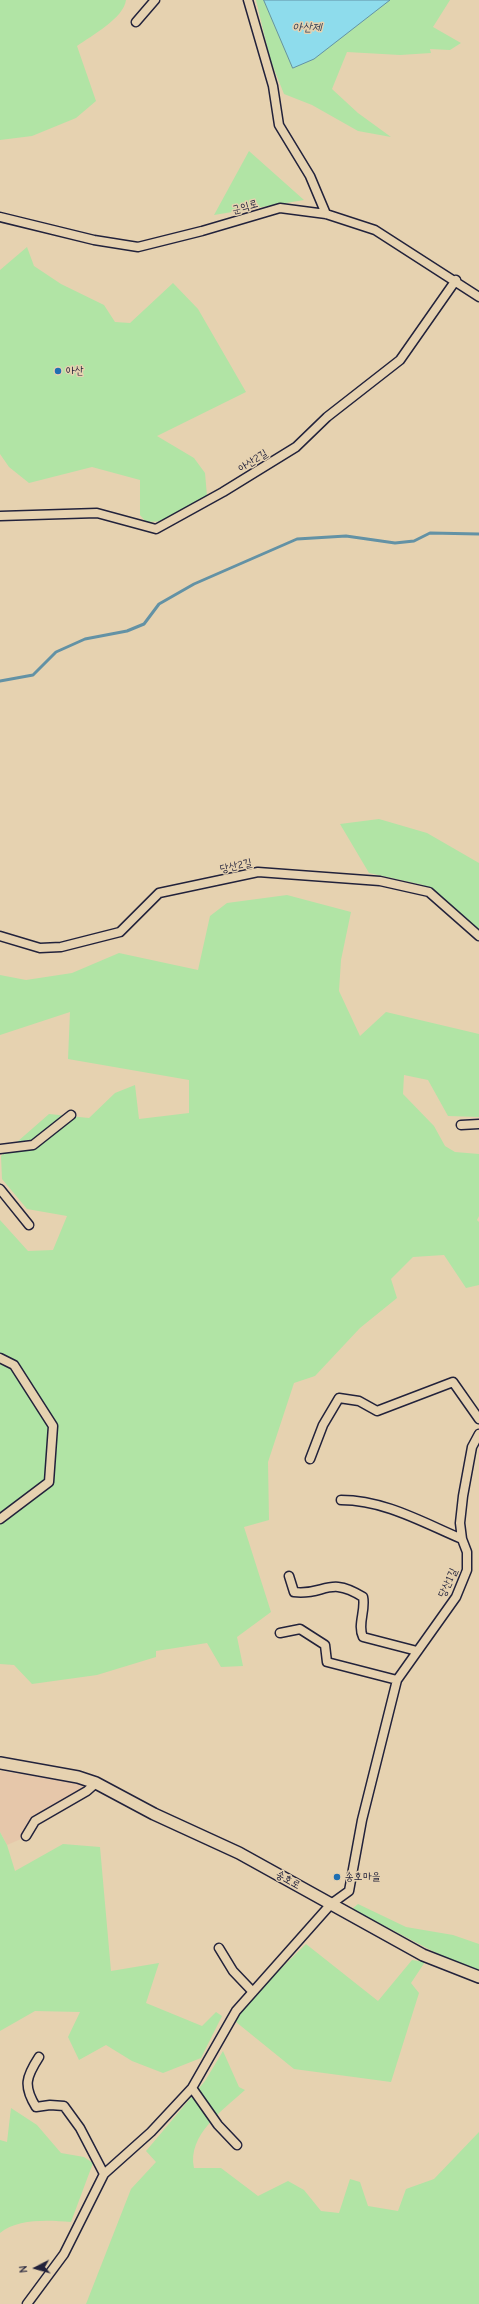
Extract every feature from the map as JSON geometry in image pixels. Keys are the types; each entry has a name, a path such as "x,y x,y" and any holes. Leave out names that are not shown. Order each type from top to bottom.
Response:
{"main road":[{"name":"송호로","path":"0,1763 78,1776 96,1783 154,1814 239,1853 423,1955 479,1977"}],"street":[{"path":"136,22 155,0"},
{"path":"248,0 273,86 279,124 310,176 326,214"},
{"name":"군익로","path":"0,217 94,240 138,247 202,231 280,208 326,214 376,230 456,280 479,297"},
{"name":"아산2길","path":"0,516 97,513 156,529 223,492 296,447 327,417 400,360 456,280"},
{"name":"당산2길","path":"0,936 40,948 68,945 120,932 159,894 258,872 380,881 429,892 479,936"},
{"path":"0,1149 33,1145 71,1115"},
{"path":"461,1125 479,1124"},
{"path":"0,1189 29,1225"},
{"path":"0,1358 14,1365 54,1426 49,1482 0,1519"},
{"path":"310,1459 323,1425 339,1398 359,1402 377,1411 453,1382 479,1419"},
{"name":"당산1길","path":"104,2174 151,2132 192,2088 236,2011 331,1904 349,1891 362,1820 397,1680 456,1597 467,1570 467,1552 462,1539 460,1523 466,1472 472,1447 479,1434"},
{"path":"340,1500 357,1500 383,1505 462,1539"},
{"path":"289,1576 294,1592 332,1586 348,1588 363,1597 365,1606 360,1632 363,1637 417,1651"},
{"path":"280,1633 300,1629 325,1645 327,1662 397,1680"},
{"path":"26,1836 35,1821 87,1791 96,1783"},
{"path":"218,1948 233,1970 253,1992"},
{"path":"27,2304 64,2254 104,2174 80,2128 64,2106 50,2105 36,2107 28,2095 27,2086 29,2073 39,2057"},
{"path":"192,2088 218,2125 237,2145"}],"shaded area":[{"path":"0,1771 84,1784 84,1789 71,1805 33,1817 21,1839 7,1845 0,1832"}],"green space":[{"path":"0,0 126,0 124,7 113,20 77,46 96,101 76,118 32,136 0,140"},
{"path":"256,0 450,0 433,27 461,43 450,50 430,49 431,53 400,55 347,52 332,89 358,113 391,137 358,131 312,105 284,94 270,59"},
{"path":"249,151 304,200 214,215"},
{"path":"27,247 34,266 61,284 104,305 115,322 130,323 173,283 198,309 246,392 157,436 194,458 205,473 207,496 166,521 146,522 140,515 140,480 92,467 29,483 9,467 0,454 0,270"},
{"path":"379,819 427,833 479,863 479,932 423,885 369,873 340,824"},
{"path":"287,895 351,912 341,960 339,991 360,1036 386,1012 479,1034 479,1117 448,1116 428,1080 404,1075 403,1094 434,1126 445,1146 455,1152 479,1154 479,1216 477,1220 479,1222 479,1285 466,1288 444,1255 413,1257 391,1279 397,1298 360,1328 315,1376 294,1383 268,1462 269,1520 244,1527 271,1612 237,1637 243,1666 221,1667 207,1643 156,1651 156,1657 97,1675 32,1684 14,1665 0,1664 0,1220 28,1251 53,1250 67,1216 27,1209 2,1179 1,1156 49,1114 89,1118 115,1093 135,1085 139,1119 189,1113 189,1080 68,1059 70,1012 0,1035 0,975 26,980 72,973 119,953 198,970 210,916 227,903"},
{"path":"0,1832 7,1845 15,1871 63,1844 100,1847 111,1971 159,1963 146,2003 202,2026 216,2012 222,2016 201,2058 163,2073 132,2061 106,2045 79,2060 68,2037 80,2012 35,2011 0,2031"},
{"path":"358,1904 406,1927 453,1935 479,1944 479,1971 444,1957 352,1909"},
{"path":"306,1944 378,2001 412,1960 425,1962 411,1983 419,1993 391,2082 294,2069 236,2022 245,2004"},
{"path":"223,2051 239,2087 245,2090 217,2115 201,2134 193,2156 194,2168 221,2168 258,2196 288,2181 304,2190 321,2211 339,2213 350,2179 360,2182 368,2206 398,2211 406,2189 434,2179 479,2132 479,2304 86,2304 131,2189 156,2162 146,2151 205,2081"},
{"path":"11,2108 37,2125 61,2153 84,2157 93,2163 71,2222 24,2222 7,2228 0,2233 0,2140 7,2142"}],"water":[{"name":"아산제","path":"264,0 390,0 314,59 293,68"}],"waterway":[{"path":"0,681 33,675 56,652 85,639 127,631 144,624 159,604 194,584 297,539 346,536 395,543 414,541 430,533 479,534"}],"place":[{"name":"아산","path":"58,371"},
{"name":"송호마을","path":"337,1877"}]}
